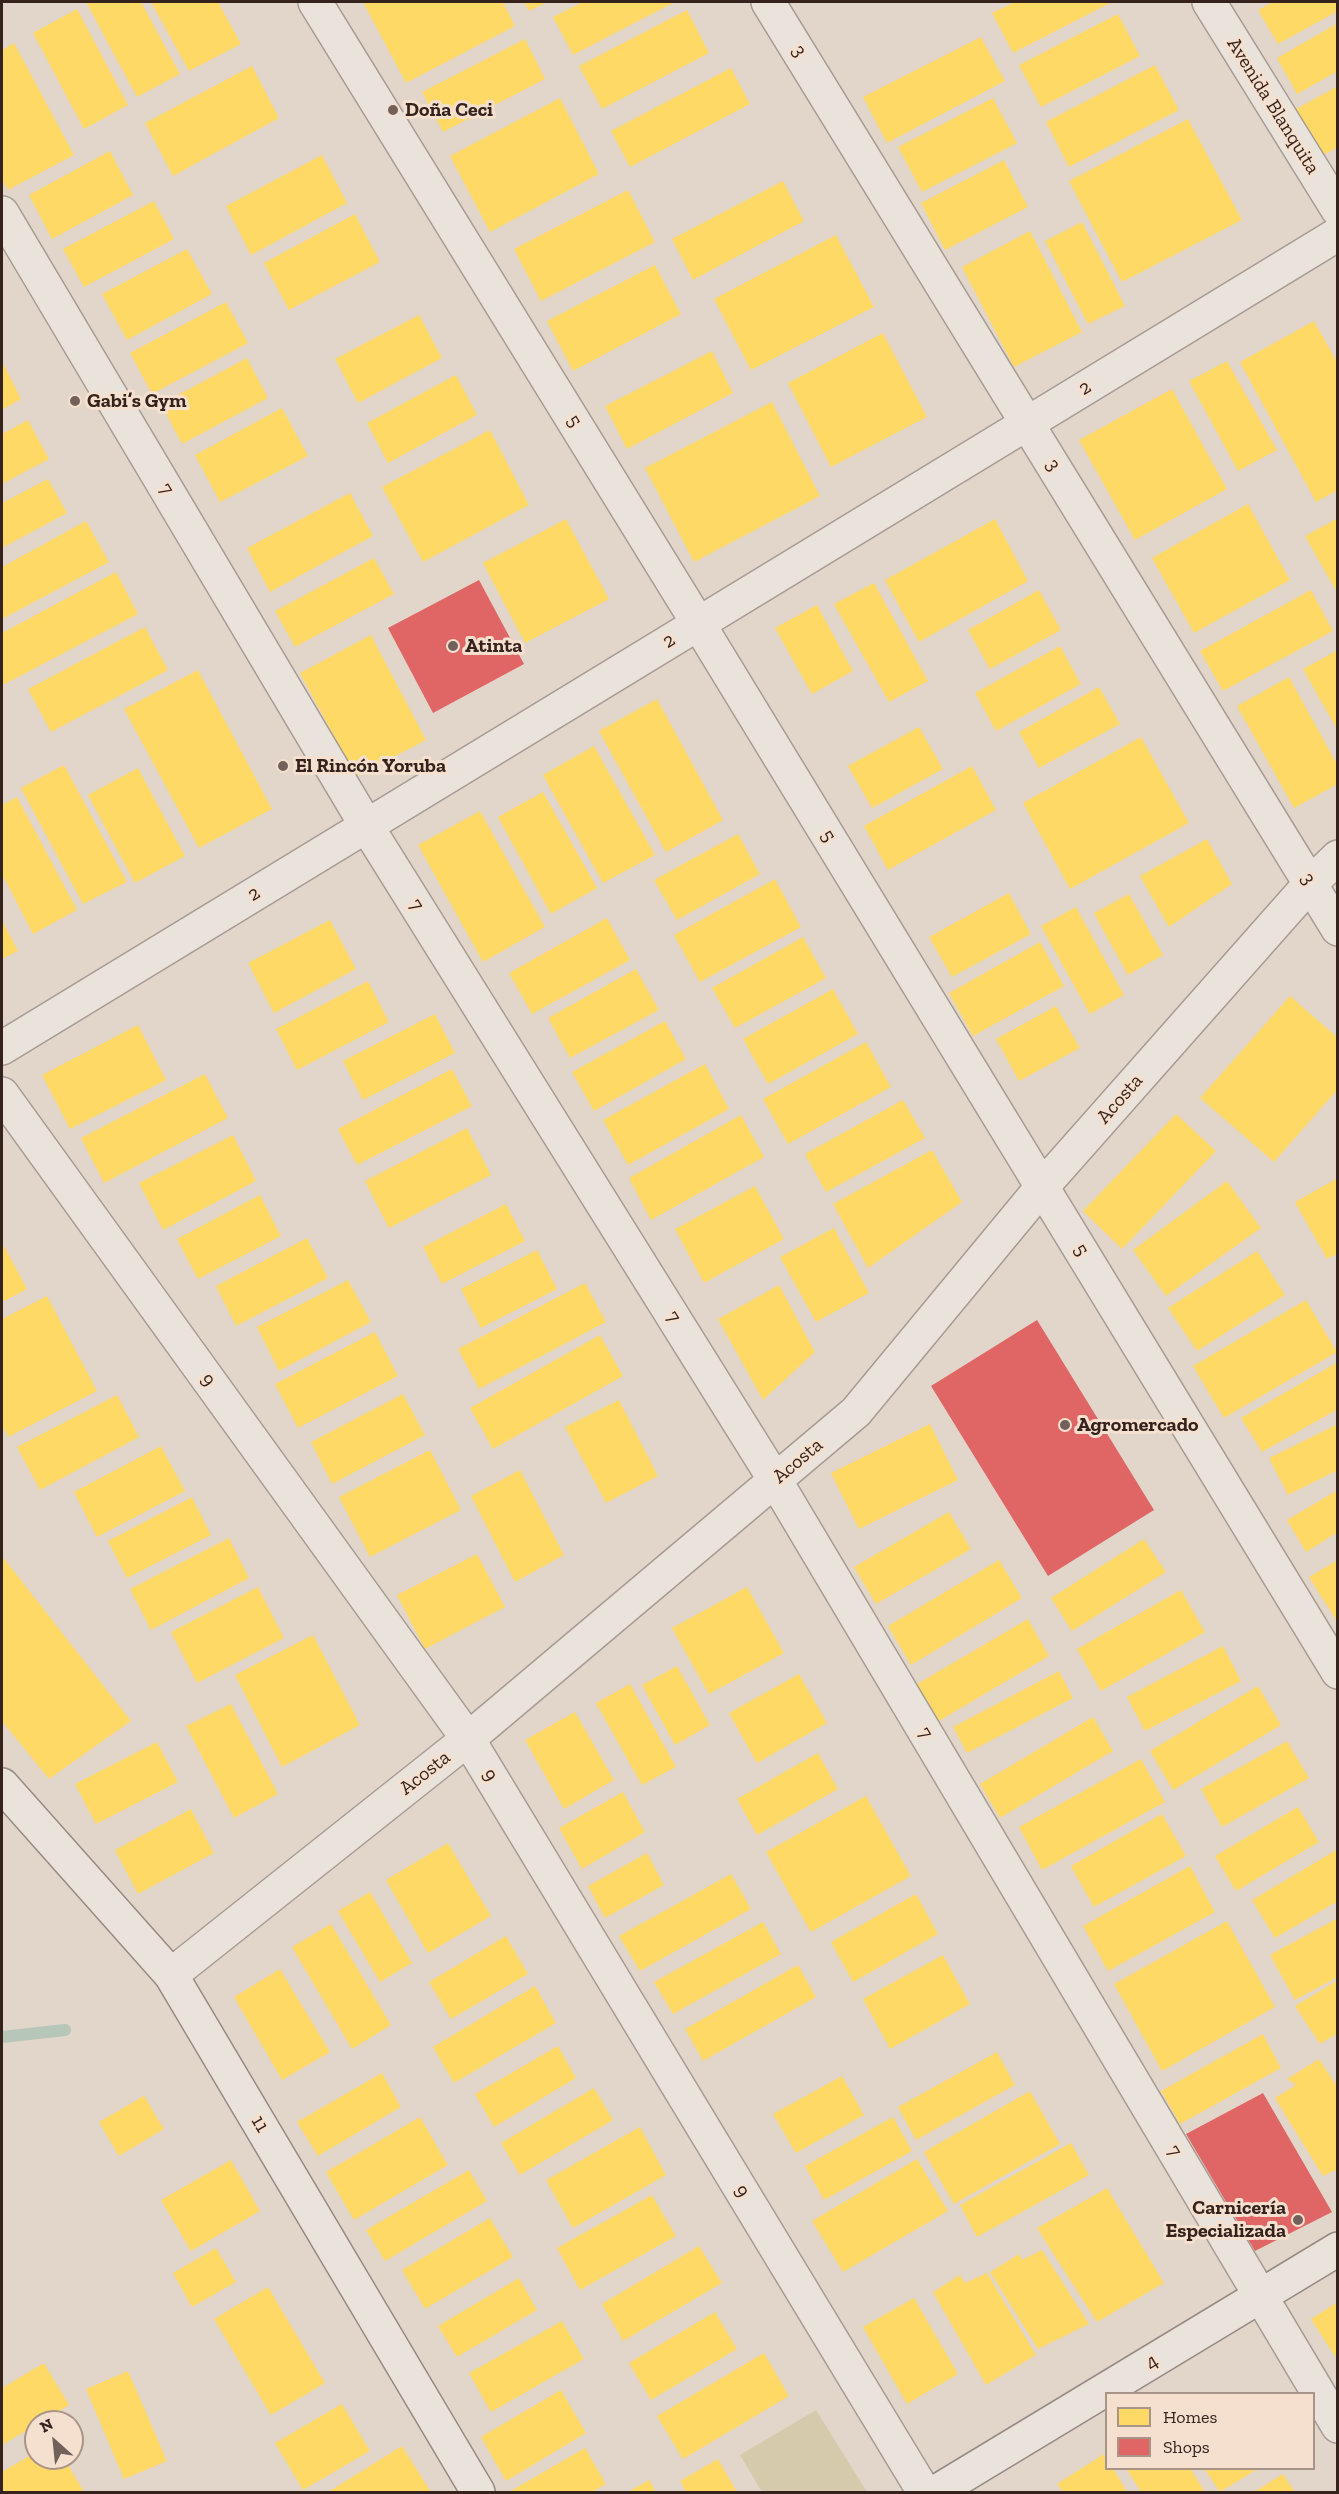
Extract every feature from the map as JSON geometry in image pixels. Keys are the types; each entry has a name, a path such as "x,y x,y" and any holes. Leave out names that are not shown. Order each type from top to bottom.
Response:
{"street":[{"name":"5","path":"315,2 698,623 1338,1672"},
{"name":"3","path":"768,2 1338,929"},
{"name":"Avenida Blanquita","path":"1209,2 1338,210"},
{"name":"7","path":"2,213 366,825 775,1480 1338,2426"},
{"name":"2","path":"2,1048 1338,234"},
{"name":"Acosta","path":"171,1975 468,1739 855,1412 1042,1187 1310,884 1338,857"},
{"name":"9","path":"2,1094 468,1739 924,2493"},
{"name":"11","path":"2,1785 171,1975 478,2493"},
{"name":"4","path":"936,2493 1338,2249"}],"shaded area":[{"path":"816,2410 867,2492 762,2492 740,2455"}],"building: Homes":[{"path":"86,2 141,2 180,74 137,97"},
{"path":"151,2 218,2 241,44 189,71"},
{"path":"363,2 503,2 515,26 406,83"},
{"path":"524,2 547,2 529,11"},
{"path":"583,2 675,2 573,55 553,17"},
{"path":"1015,2 1112,2 1013,53 992,13"},
{"path":"1273,2 1338,2 1338,11 1278,44 1258,10"},
{"path":"77,9 128,105 84,129 33,33"},
{"path":"687,10 709,53 602,109 579,66"},
{"path":"1118,14 1140,56 1041,107 1019,65"},
{"path":"1338,23 1338,71 1297,94 1277,58"},
{"path":"981,37 1005,81 887,143 863,97"},
{"path":"525,39 545,79 443,132 422,92"},
{"path":"14,43 74,155 8,190 2,179 2,50"},
{"path":"1155,65 1179,110 1069,167 1046,122"},
{"path":"252,66 279,118 173,176 145,123"},
{"path":"731,68 750,104 630,167 611,131"},
{"path":"1338,86 1338,147 1320,157 1294,110"},
{"path":"560,98 599,174 490,232 450,156"},
{"path":"993,98 1017,143 922,192 898,147"},
{"path":"1188,119 1242,220 1122,282 1069,181"},
{"path":"110,151 133,195 52,239 29,195"},
{"path":"322,155 347,203 251,255 226,206"},
{"path":"1004,160 1028,207 945,250 921,203"},
{"path":"783,181 804,221 693,280 672,239"},
{"path":"628,190 655,242 541,301 514,249"},
{"path":"154,201 174,239 84,287 63,249"},
{"path":"355,214 380,262 289,310 264,263"},
{"path":"1082,222 1125,306 1088,324 1045,241"},
{"path":"1030,231 1082,332 1014,367 962,267"},
{"path":"836,235 874,307 751,370 714,299"},
{"path":"187,249 212,294 127,340 102,294"},
{"path":"655,265 681,314 573,371 547,321"},
{"path":"226,302 248,343 152,394 130,353"},
{"path":"419,315 442,358 358,403 335,359"},
{"path":"1314,321 1338,364 1338,490 1316,502 1240,362"},
{"path":"883,333 927,417 831,467 788,383"},
{"path":"712,351 733,393 627,449 605,406"},
{"path":"247,358 268,398 182,444 161,404"},
{"path":"2,361 21,399 2,410"},
{"path":"1227,361 1277,450 1238,471 1189,381"},
{"path":"456,375 477,415 388,463 367,423"},
{"path":"1172,389 1227,489 1135,540 1079,440"},
{"path":"772,402 820,496 694,562 645,468"},
{"path":"282,408 308,456 220,502 195,455"},
{"path":"28,420 49,459 2,484 2,434"},
{"path":"490,430 529,505 423,562 382,487"},
{"path":"48,479 67,513 2,548 2,503"},
{"path":"350,493 373,536 270,592 247,548"},
{"path":"1248,504 1290,580 1194,633 1152,558"},
{"path":"1338,518 1338,594 1305,536"},
{"path":"566,519 609,599 525,643 483,563"},
{"path":"995,519 1028,581 919,642 885,580"},
{"path":"86,521 109,562 2,619 2,567"},
{"path":"374,558 394,594 295,647 275,611"},
{"path":"116,572 138,614 3,685 2,633"},
{"path":"874,583 928,681 889,702 834,604"},
{"path":"1039,590 1061,630 990,669 968,630"},
{"path":"1311,590 1333,631 1223,691 1200,651"},
{"path":"817,605 853,671 812,694 775,628"},
{"path":"145,627 168,670 51,732 28,689"},
{"path":"371,635 426,740 356,777 300,673"},
{"path":"1060,646 1081,684 996,731 975,693"},
{"path":"1338,650 1338,731 1303,669"},
{"path":"198,670 272,809 199,848 124,709"},
{"path":"1289,677 1338,766 1338,784 1294,808 1237,706"},
{"path":"1099,687 1120,724 1039,768 1019,732"},
{"path":"657,699 723,820 666,852 599,731"},
{"path":"919,727 943,769 872,808 848,766"},
{"path":"1141,737 1189,823 1070,889 1023,803"},
{"path":"594,746 655,855 603,883 543,775"},
{"path":"64,765 127,882 83,904 21,788"},
{"path":"972,766 996,810 888,870 864,826"},
{"path":"138,768 185,856 135,883 88,795"},
{"path":"543,792 597,888 551,914 498,817"},
{"path":"17,797 77,910 33,934 2,874 2,805"},
{"path":"480,811 545,927 483,962 418,845"},
{"path":"738,834 760,874 677,920 654,880"},
{"path":"1207,839 1232,884 1169,927 1140,876"},
{"path":"775,879 801,927 700,982 674,935"},
{"path":"1009,893 1031,934 952,977 929,937"},
{"path":"1129,894 1163,955 1128,975 1094,913"},
{"path":"1076,907 1124,995 1090,1014 1041,926"},
{"path":"607,918 630,960 532,1014 509,973"},
{"path":"2,920 18,951 2,959"},
{"path":"330,920 356,969 274,1013 248,963"},
{"path":"803,937 826,978 735,1028 712,988"},
{"path":"1040,942 1064,986 973,1036 949,993"},
{"path":"636,969 659,1010 570,1058 548,1018"},
{"path":"368,981 389,1022 297,1070 276,1029"},
{"path":"833,989 858,1034 768,1084 743,1039"},
{"path":"1290,996 1338,1038 1338,1089 1274,1162 1200,1098"},
{"path":"1056,1006 1080,1048 1019,1081 996,1039"},
{"path":"435,1014 455,1053 363,1100 343,1061"},
{"path":"665,1021 686,1059 594,1111 572,1072"},
{"path":"138,1025 166,1080 70,1129 42,1075"},
{"path":"866,1042 891,1087 788,1144 763,1099"},
{"path":"705,1064 729,1109 628,1165 603,1120"},
{"path":"452,1069 472,1106 357,1165 338,1129"},
{"path":"205,1074 228,1118 104,1183 81,1138"},
{"path":"903,1100 925,1138 826,1192 805,1154"},
{"path":"1176,1114 1216,1151 1122,1249 1083,1211"},
{"path":"741,1115 764,1157 651,1220 629,1178"},
{"path":"467,1128 491,1175 389,1228 365,1181"},
{"path":"233,1135 256,1181 163,1230 139,1183"},
{"path":"932,1150 962,1202 868,1268 833,1204"},
{"path":"1338,1178 1338,1253 1327,1259 1295,1202"},
{"path":"1227,1181 1261,1228 1166,1296 1133,1250"},
{"path":"755,1186 784,1239 704,1283 675,1229"},
{"path":"260,1195 281,1236 198,1279 177,1239"},
{"path":"506,1204 525,1241 442,1284 423,1247"},
{"path":"834,1228 869,1293 816,1322 780,1257"},
{"path":"307,1238 328,1278 236,1326 216,1286"},
{"path":"4,1246 27,1289 2,1302 2,1248"},
{"path":"537,1250 557,1289 481,1328 461,1289"},
{"path":"1257,1251 1285,1295 1197,1351 1168,1308"},
{"path":"348,1280 371,1322 279,1371 257,1327"},
{"path":"585,1283 606,1322 479,1389 458,1349"},
{"path":"779,1285 815,1352 763,1400 718,1319"},
{"path":"47,1296 97,1391 8,1437 2,1425 2,1319"},
{"path":"1306,1300 1337,1352 1224,1418 1193,1366"},
{"path":"375,1332 398,1376 298,1428 275,1384"},
{"path":"600,1335 623,1376 493,1449 470,1408"},
{"path":"1338,1362 1338,1409 1262,1452 1241,1418"},
{"path":"403,1394 425,1435 332,1484 311,1442"},
{"path":"117,1395 139,1437 40,1490 17,1447"},
{"path":"619,1400 658,1476 606,1503 565,1427"},
{"path":"930,1424 958,1480 859,1529 831,1473"},
{"path":"1338,1424 1338,1470 1288,1495 1269,1458"},
{"path":"161,1446 185,1491 97,1537 74,1492"},
{"path":"430,1450 461,1510 370,1557 339,1497"},
{"path":"520,1470 564,1555 515,1582 471,1496"},
{"path":"1338,1490 1338,1532 1306,1552 1287,1520"},
{"path":"192,1497 211,1535 127,1578 108,1541"},
{"path":"949,1512 971,1549 876,1604 854,1567"},
{"path":"229,1538 249,1578 151,1630 130,1589"},
{"path":"1144,1539 1166,1572 1072,1631 1051,1598"},
{"path":"477,1554 505,1607 425,1649 397,1595"},
{"path":"2,1556 131,1721 49,1779 2,1721"},
{"path":"999,1560 1022,1598 911,1665 888,1626"},
{"path":"1338,1560 1338,1623 1309,1577"},
{"path":"258,1587 284,1638 197,1683 171,1632"},
{"path":"747,1587 784,1653 709,1694 672,1628"},
{"path":"1181,1590 1205,1632 1101,1691 1077,1649"},
{"path":"1028,1619 1049,1656 939,1721 917,1684"},
{"path":"313,1635 360,1725 282,1767 235,1675"},
{"path":"1223,1646 1241,1681 1145,1731 1127,1697"},
{"path":"677,1666 710,1725 675,1745 642,1685"},
{"path":"1059,1671 1073,1698 967,1753 953,1727"},
{"path":"799,1674 827,1723 757,1763 729,1713"},
{"path":"630,1684 676,1767 642,1785 596,1703"},
{"path":"1258,1686 1281,1725 1173,1790 1150,1751"},
{"path":"231,1704 278,1794 234,1818 186,1726"},
{"path":"575,1712 614,1780 564,1809 525,1740"},
{"path":"1093,1717 1113,1751 1000,1818 980,1784"},
{"path":"1287,1741 1309,1778 1222,1827 1201,1789"},
{"path":"157,1742 178,1782 96,1824 75,1784"},
{"path":"818,1753 838,1789 757,1835 737,1799"},
{"path":"1141,1759 1165,1802 1042,1870 1019,1827"},
{"path":"623,1792 645,1832 582,1869 559,1828"},
{"path":"866,1796 911,1876 811,1932 766,1852"},
{"path":"1298,1807 1319,1842 1236,1891 1215,1856"},
{"path":"191,1809 214,1853 138,1894 115,1850"},
{"path":"1162,1814 1186,1856 1094,1907 1071,1866"},
{"path":"448,1843 491,1916 428,1953 386,1880"},
{"path":"1338,1849 1338,1901 1275,1938 1252,1900"},
{"path":"647,1853 664,1885 605,1918 588,1886"},
{"path":"1190,1866 1215,1912 1108,1971 1083,1926"},
{"path":"731,1874 751,1909 640,1971 619,1936"},
{"path":"370,1892 412,1963 380,1982 338,1911"},
{"path":"916,1894 938,1934 853,1982 831,1942"},
{"path":"1338,1918 1338,1977 1295,2000 1270,1955"},
{"path":"1227,1921 1275,2007 1162,2071 1114,1984"},
{"path":"763,1922 781,1954 673,2014 654,1982"},
{"path":"331,1924 391,2025 352,2049 292,1947"},
{"path":"506,1936 528,1974 451,2019 429,1982"},
{"path":"943,1955 970,2004 890,2049 863,1999"},
{"path":"798,1965 816,1997 703,2061 685,2029"},
{"path":"280,1969 330,2052 282,2080 234,1997"},
{"path":"1338,1980 1338,2033 1320,2044 1295,2006"},
{"path":"535,1986 556,2023 454,2083 433,2047"},
{"path":"1263,2034 1281,2068 1180,2124 1161,2091"},
{"path":"558,2046 576,2078 494,2127 475,2094"},
{"path":"997,2052 1015,2085 916,2140 898,2107"},
{"path":"1319,2059 1338,2088 1338,2169 1323,2176 1275,2098 1296,2085 1287,2079"},
{"path":"382,2073 401,2107 318,2156 297,2122"},
{"path":"842,2076 864,2115 796,2153 773,2114"},
{"path":"594,2088 613,2120 520,2175 501,2143"},
{"path":"1030,2091 1060,2144 954,2204 924,2152"},
{"path":"144,2096 164,2129 119,2156 99,2122"},
{"path":"420,2117 448,2165 354,2220 326,2172"},
{"path":"893,2117 912,2151 824,2200 805,2166"},
{"path":"640,2127 666,2175 573,2228 546,2180"},
{"path":"1071,2143 1089,2175 977,2237 960,2205"},
{"path":"917,2159 948,2211 843,2272 812,2221"},
{"path":"231,2160 260,2211 191,2251 161,2200"},
{"path":"469,2170 487,2201 385,2261 366,2230"},
{"path":"1107,2188 1164,2283 1097,2322 1037,2228"},
{"path":"652,2195 676,2236 580,2290 557,2248"},
{"path":"490,2218 513,2257 425,2309 402,2270"},
{"path":"699,2246 722,2283 623,2341 602,2304"},
{"path":"216,2248 236,2282 192,2307 173,2273"},
{"path":"1042,2250 1089,2324 1038,2349 990,2272 1019,2254 1022,2260"},
{"path":"987,2273 1036,2355 986,2385 933,2292 960,2275 965,2283"},
{"path":"519,2278 537,2310 457,2357 438,2326"},
{"path":"268,2287 325,2383 271,2415 214,2319"},
{"path":"914,2298 958,2374 907,2404 863,2327"},
{"path":"1338,2302 1338,2361 1311,2319"},
{"path":"715,2312 737,2349 651,2400 629,2363"},
{"path":"562,2321 584,2359 491,2412 469,2373"},
{"path":"764,2353 789,2396 683,2459 657,2416"},
{"path":"44,2363 69,2405 61,2410 24,2410 24,2432 2,2445 2,2388"},
{"path":"128,2371 167,2461 124,2479 86,2389"},
{"path":"561,2390 586,2433 506,2481 481,2437"},
{"path":"342,2404 370,2451 303,2490 275,2443"},
{"path":"402,2446 431,2492 328,2492"},
{"path":"585,2448 606,2484 592,2492 509,2492"},
{"path":"1104,2454 1105,2470 1114,2470 1127,2492 1063,2492 1057,2484"},
{"path":"24,2459 24,2470 71,2470 83,2490 79,2492 2,2492 2,2472"},
{"path":"718,2459 737,2492 686,2492 680,2481"},
{"path":"1127,2470 1191,2470 1205,2492 1141,2492"},
{"path":"1205,2470 1256,2470 1220,2492"},
{"path":"1283,2474 1295,2492 1254,2492"},
{"path":"649,2480 656,2492 628,2492"}],"building: Shops":[{"path":"479,580 524,664 433,713 388,628"},
{"path":"1037,1320 1154,1510 1048,1576 931,1386"},
{"path":"1263,2093 1332,2212 1255,2251 1186,2134"}],"waterway":[{"path":"2,2037 65,2030"}],"place":[{"name":"Doña Ceci","path":"393,110"},
{"name":"Gabi’s Gym","path":"75,401"},
{"name":"Atinta","path":"453,646"},
{"name":"El Rincón Yoruba","path":"283,766"},
{"name":"Agromercado","path":"1065,1425"},
{"name":"Carnicería Especializada","path":"1298,2220"}]}
